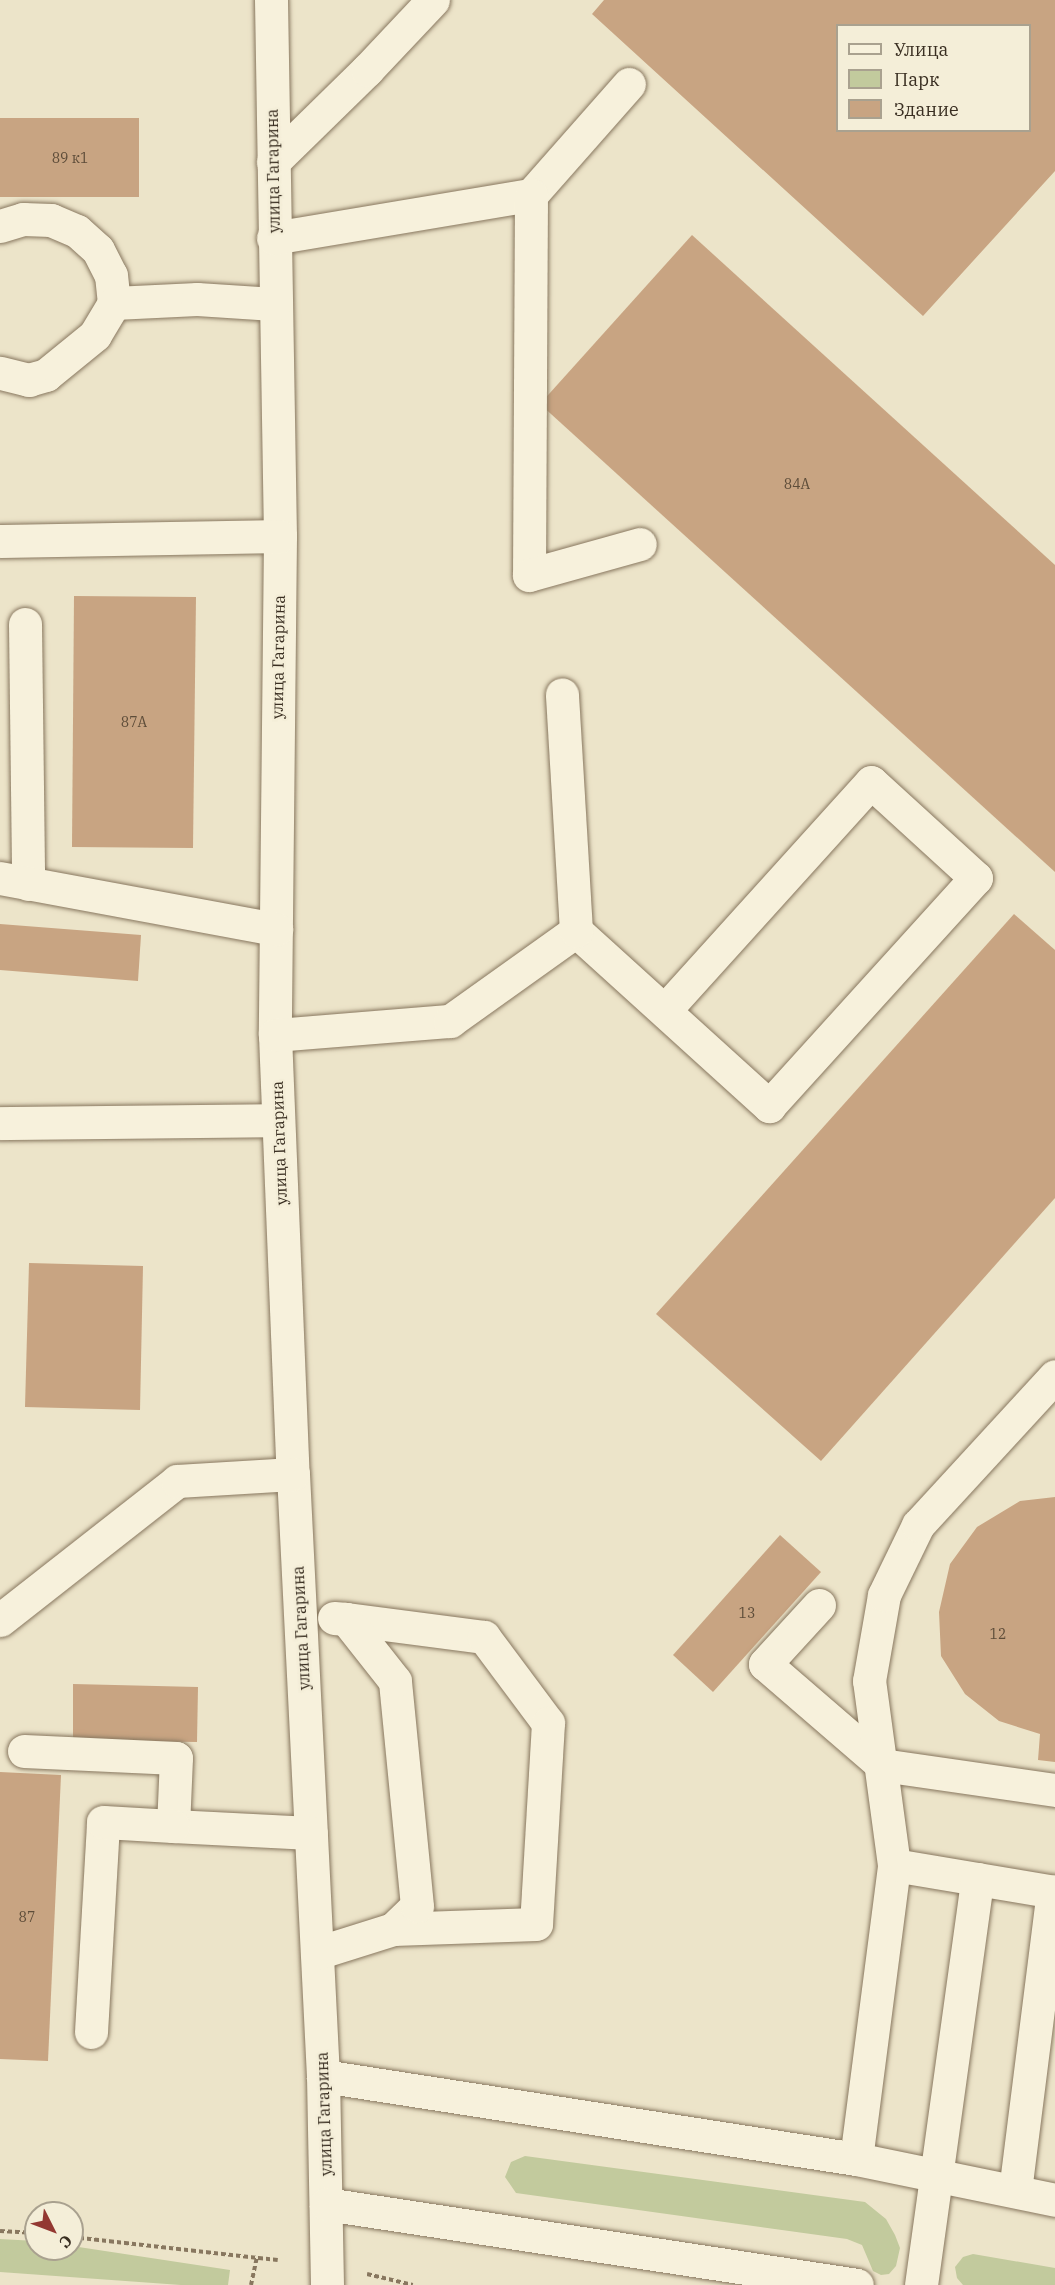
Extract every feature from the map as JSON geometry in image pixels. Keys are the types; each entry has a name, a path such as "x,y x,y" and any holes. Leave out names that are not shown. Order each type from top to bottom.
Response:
{"street":[{"name":"улица Гагарина","path":"271,0 274,304 280,536 275,1035 293,1474 323,2076 327,2285"},
{"path":"273,162 367,70 433,0"},
{"path":"273,238 531,195 629,84"},
{"path":"531,195 529,575 640,544"},
{"path":"0,226 23,219 51,220 77,231 98,250 111,275 114,303 95,335 46,375 29,380 0,373"},
{"path":"114,303 197,299 274,304"},
{"path":"0,541 280,536"},
{"path":"25,624 14,881 276,929"},
{"path":"562,694 576,931 769,1106 976,878 872,782 665,1010"},
{"path":"275,1035 450,1021 576,931"},
{"path":"0,1123 278,1120"},
{"path":"856,2159 894,1865 882,1765 868,1681 884,1595 918,1525 1055,1376"},
{"path":"0,1620 177,1481 293,1474"},
{"path":"819,1605 765,1664 882,1765 1055,1790"},
{"path":"300,1616 346,1619 484,1637 548,1723 536,1924 393,1929 317,1953"},
{"path":"346,1619 395,1682 417,1906 393,1929"},
{"path":"24,1751 176,1758 173,1826"},
{"path":"91,2032 103,1822 311,1833"},
{"path":"894,1865 1054,1892 1015,2191"},
{"path":"921,2285 934,2175 977,1879"},
{"path":"323,2076 856,2159 1055,2200"},
{"path":"326,2204 857,2285"}],"path":[{"path":"0,2230 24,2232"},
{"path":"84,2238 278,2260"},
{"path":"251,2285 256,2257"},
{"path":"367,2274 413,2285"}],"green space":[{"path":"525,2156 865,2202 886,2219 895,2235 900,2248 896,2266 889,2274 881,2275 873,2271 862,2245 847,2239 516,2193 505,2177 511,2162"},
{"path":"0,2239 24,2240 24,2261 84,2261 84,2248 230,2270 228,2285 181,2285 0,2272"},
{"path":"973,2254 1055,2268 1055,2285 963,2285 957,2278 955,2267 963,2257"}],"building":[{"path":"604,0 1055,0 1055,171 923,316 592,14"},
{"path":"0,118 139,118 139,197 0,197"},
{"path":"692,235 1055,565 1055,872 540,404"},
{"path":"74,596 196,597 193,848 72,847"},
{"path":"1014,914 1055,950 1055,1198 821,1461 656,1314"},
{"path":"0,924 141,935 138,981 0,970"},
{"path":"29,1263 143,1266 140,1410 25,1407"},
{"path":"1055,1497 1055,1762 1038,1760 1040,1734 999,1721 965,1694 941,1656 939,1612 950,1564 977,1527 1020,1501"},
{"path":"780,1535 821,1572 713,1692 673,1655"},
{"path":"73,1684 198,1687 197,1742 73,1740"},
{"path":"0,1772 61,1775 48,2061 0,2059"}]}
